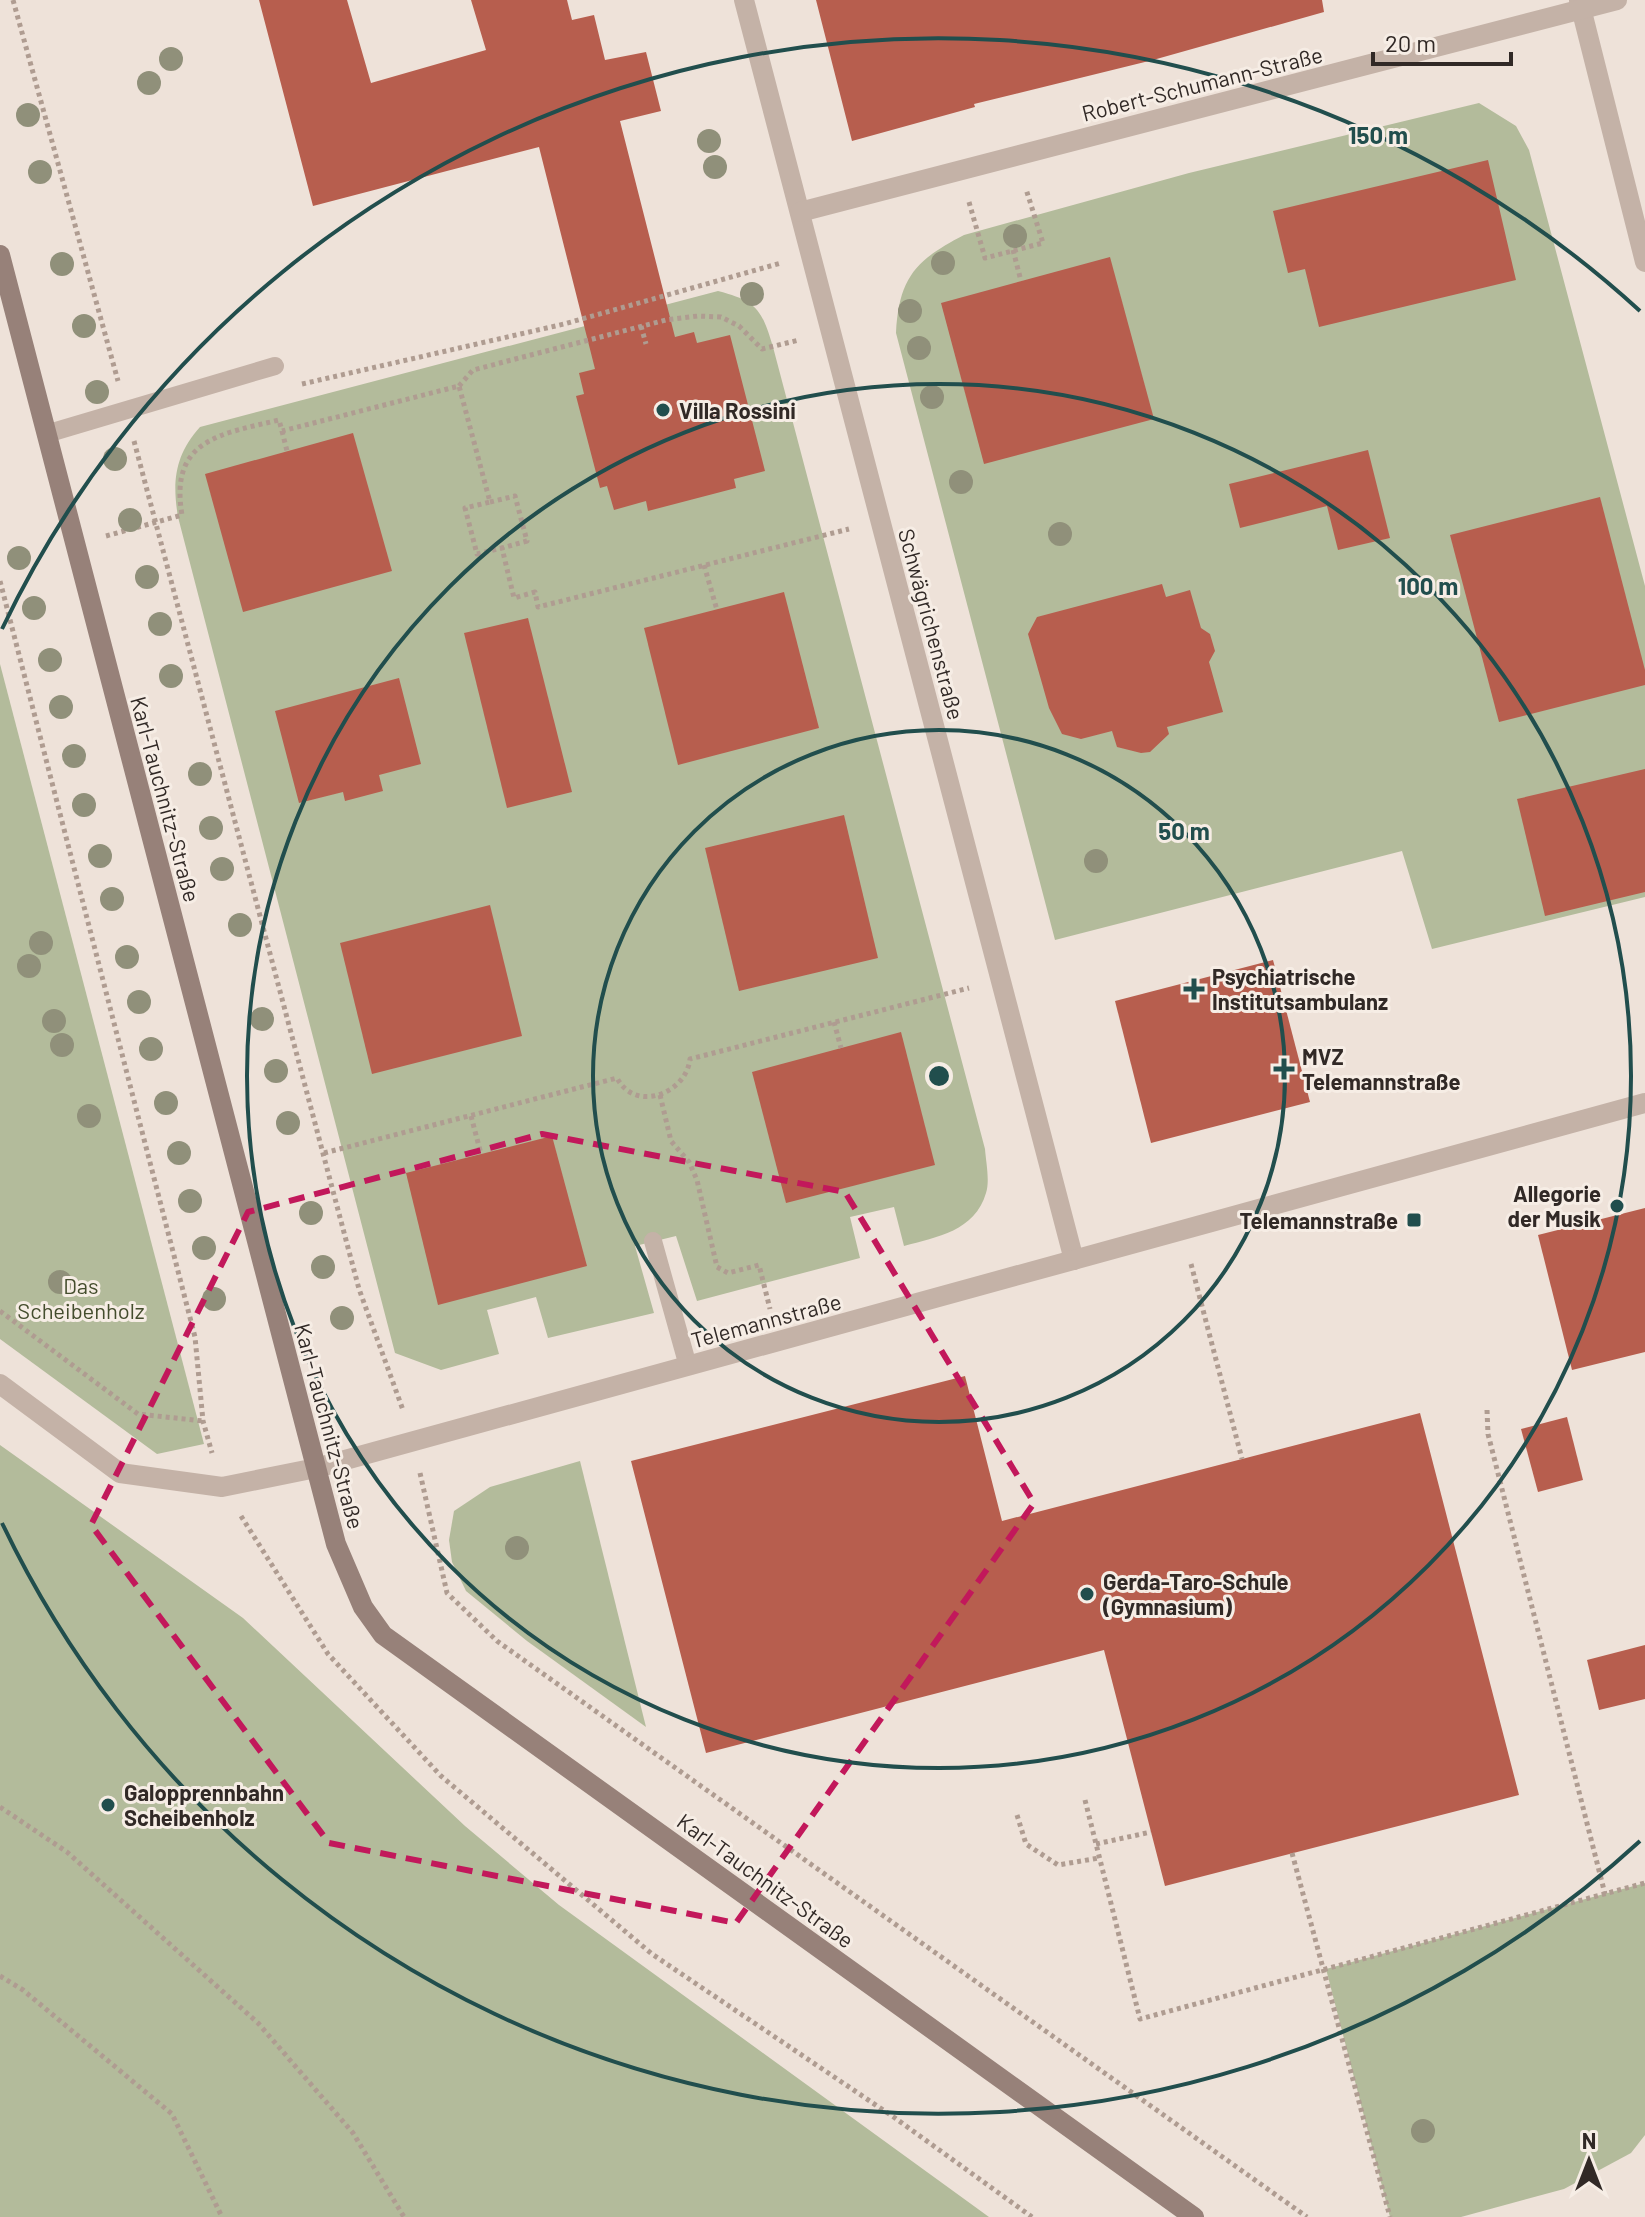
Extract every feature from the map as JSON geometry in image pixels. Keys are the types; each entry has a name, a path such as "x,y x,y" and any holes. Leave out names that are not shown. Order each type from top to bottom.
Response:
{"main road":[{"name":"Karl-Tauchnitz-Straße","path":"0,255 336,1544 351,1581 383,1635 1194,2217"}],"street":[{"name":"Schwägrichenstraße","path":"744,0 1074,1260"},
{"name":"Robert-Schumann-Straße","path":"800,212 1580,5 1617,0"},
{"path":"1580,5 1645,262"},
{"name":"Telemannstraße","path":"0,1384 120,1473 222,1487 316,1468 1645,1103"}],"lane":[{"path":"46,434 275,366"},
{"path":"653,1241 688,1366"}],"path":[{"path":"13,0 126,410 359,1289 414,1441 447,1593 497,1641 1307,2217"},
{"path":"960,170 985,258 1043,243 1016,156"},
{"path":"1013,250 1021,281"},
{"path":"287,387 564,324 811,254"},
{"path":"282,431 459,386 473,370 641,326 698,316 721,317 739,326 762,349 831,331"},
{"path":"641,326 646,344"},
{"path":"459,386 490,502"},
{"path":"75,544 182,515 180,481 195,449 207,439 279,420 287,451"},
{"path":"515,496 527,541 502,548 477,554 465,508 515,496"},
{"path":"502,548 514,598 535,592 538,607 881,521"},
{"path":"704,565 717,610"},
{"path":"0,581 195,1337 203,1421 222,1487 328,1654 441,1776 652,1954 895,2118 1032,2217"},
{"path":"324,1153 617,1078 619,1083 643,1096 660,1095 682,1082 690,1059 1001,979"},
{"path":"834,1022 841,1048"},
{"path":"660,1095 671,1141 689,1162 697,1180 717,1267 728,1273 759,1265 778,1341"},
{"path":"471,1116 481,1154"},
{"path":"1190,1262 1242,1459"},
{"path":"0,1311 138,1414 203,1421"},
{"path":"1487,1410 1488,1434 1605,1894"},
{"path":"1085,1800 1140,2019 1645,1883"},
{"path":"0,1807 67,1852 258,2023 353,2133 404,2217"},
{"path":"1017,1815 1026,1844 1058,1865 1099,1858"},
{"path":"1096,1844 1151,1832"},
{"path":"1292,1853 1326,1969 1390,2217"},
{"path":"0,1976 23,1990 172,2114 222,2217"}],"highlighted area":[{"path":"542,1134 845,1192 1034,1503 736,1923 329,1843 91,1525 248,1212"}],"green space":[{"path":"1479,103 1516,126 1529,150 1645,586 1645,897 1432,949 1402,851 1055,940 896,333 906,284 922,262 964,235 1189,173"},
{"path":"718,291 742,299 756,309 773,347 985,1149 986,1193 981,1206 964,1224 942,1235 904,1246 894,1207 850,1217 860,1258 697,1301 676,1236 635,1246 654,1313 548,1338 536,1297 487,1310 499,1354 441,1370 395,1353 178,517 175,492 177,469 185,448 200,427"},
{"name":"Das Scheibenholz","path":"0,664 204,1444 157,1454 0,1339"},
{"path":"0,1445 243,1618 465,1826 559,1905 989,2217 0,2217"},
{"path":"580,1461 646,1727 527,1641 466,1591 452,1562 449,1540 454,1511 490,1487"},
{"path":"1645,1883 1645,2135 1631,2153 1564,2189 1461,2217 1390,2217 1326,1969"}],"building":[{"path":"259,0 347,0 371,83 486,50 471,0 567,0 572,20 594,15 605,60 646,52 661,111 620,121 675,337 694,332 697,343 730,335 765,471 734,479 736,488 648,511 646,501 614,510 607,486 600,488 576,396 584,394 579,373 595,369 539,147 313,206"},
{"path":"816,0 1322,0 1324,12 1153,60 974,104 975,107 852,141"},
{"path":"1488,160 1516,280 1319,327 1305,269 1288,273 1273,211"},
{"path":"1110,257 1154,419 984,464 941,303"},
{"path":"353,433 392,571 243,612 205,474"},
{"path":"1368,450 1390,538 1338,550 1327,506 1240,528 1229,484"},
{"path":"1600,497 1645,670 1645,685 1499,722 1450,535"},
{"path":"1162,584 1166,597 1190,590 1201,628 1210,634 1215,651 1209,662 1223,712 1167,727 1169,734 1150,752 1117,747 1112,731 1081,739 1062,734 1049,708 1028,634 1037,617"},
{"path":"784,592 819,728 678,765 644,628"},
{"path":"528,618 572,792 507,808 464,633"},
{"path":"399,678 421,764 379,775 383,791 345,801 343,792 299,803 275,711"},
{"path":"1645,769 1645,892 1545,916 1517,799"},
{"path":"844,815 878,958 739,991 705,848"},
{"path":"490,905 522,1036 372,1074 340,943"},
{"path":"1273,960 1310,1102 1151,1143 1115,1001"},
{"path":"901,1032 935,1165 786,1203 752,1072"},
{"path":"552,1136 587,1266 438,1305 406,1173"},
{"path":"1645,1208 1645,1352 1572,1370 1538,1235"},
{"path":"965,1376 1002,1521 1420,1413 1519,1795 1165,1886 1104,1650 706,1753 631,1461"},
{"path":"1567,1417 1583,1480 1538,1492 1521,1429"},
{"path":"1645,1645 1645,1699 1599,1710 1587,1660"}],"place":[{"name":"Villa Rossini","path":"663,410"},
{"name":"Psychiatrische Institutsambulanz","path":"1194,989"},
{"name":"MVZ Telemannstraße","path":"1284,1069"},
{"name":"Allegorie der Musik","path":"1617,1206"},
{"name":"Telemannstraße","path":"1414,1220"},
{"name":"Gerda-Taro-Schule (Gymnasium)","path":"1087,1594"},
{"name":"Galopprennbahn Scheibenholz","path":"108,1805"}]}
